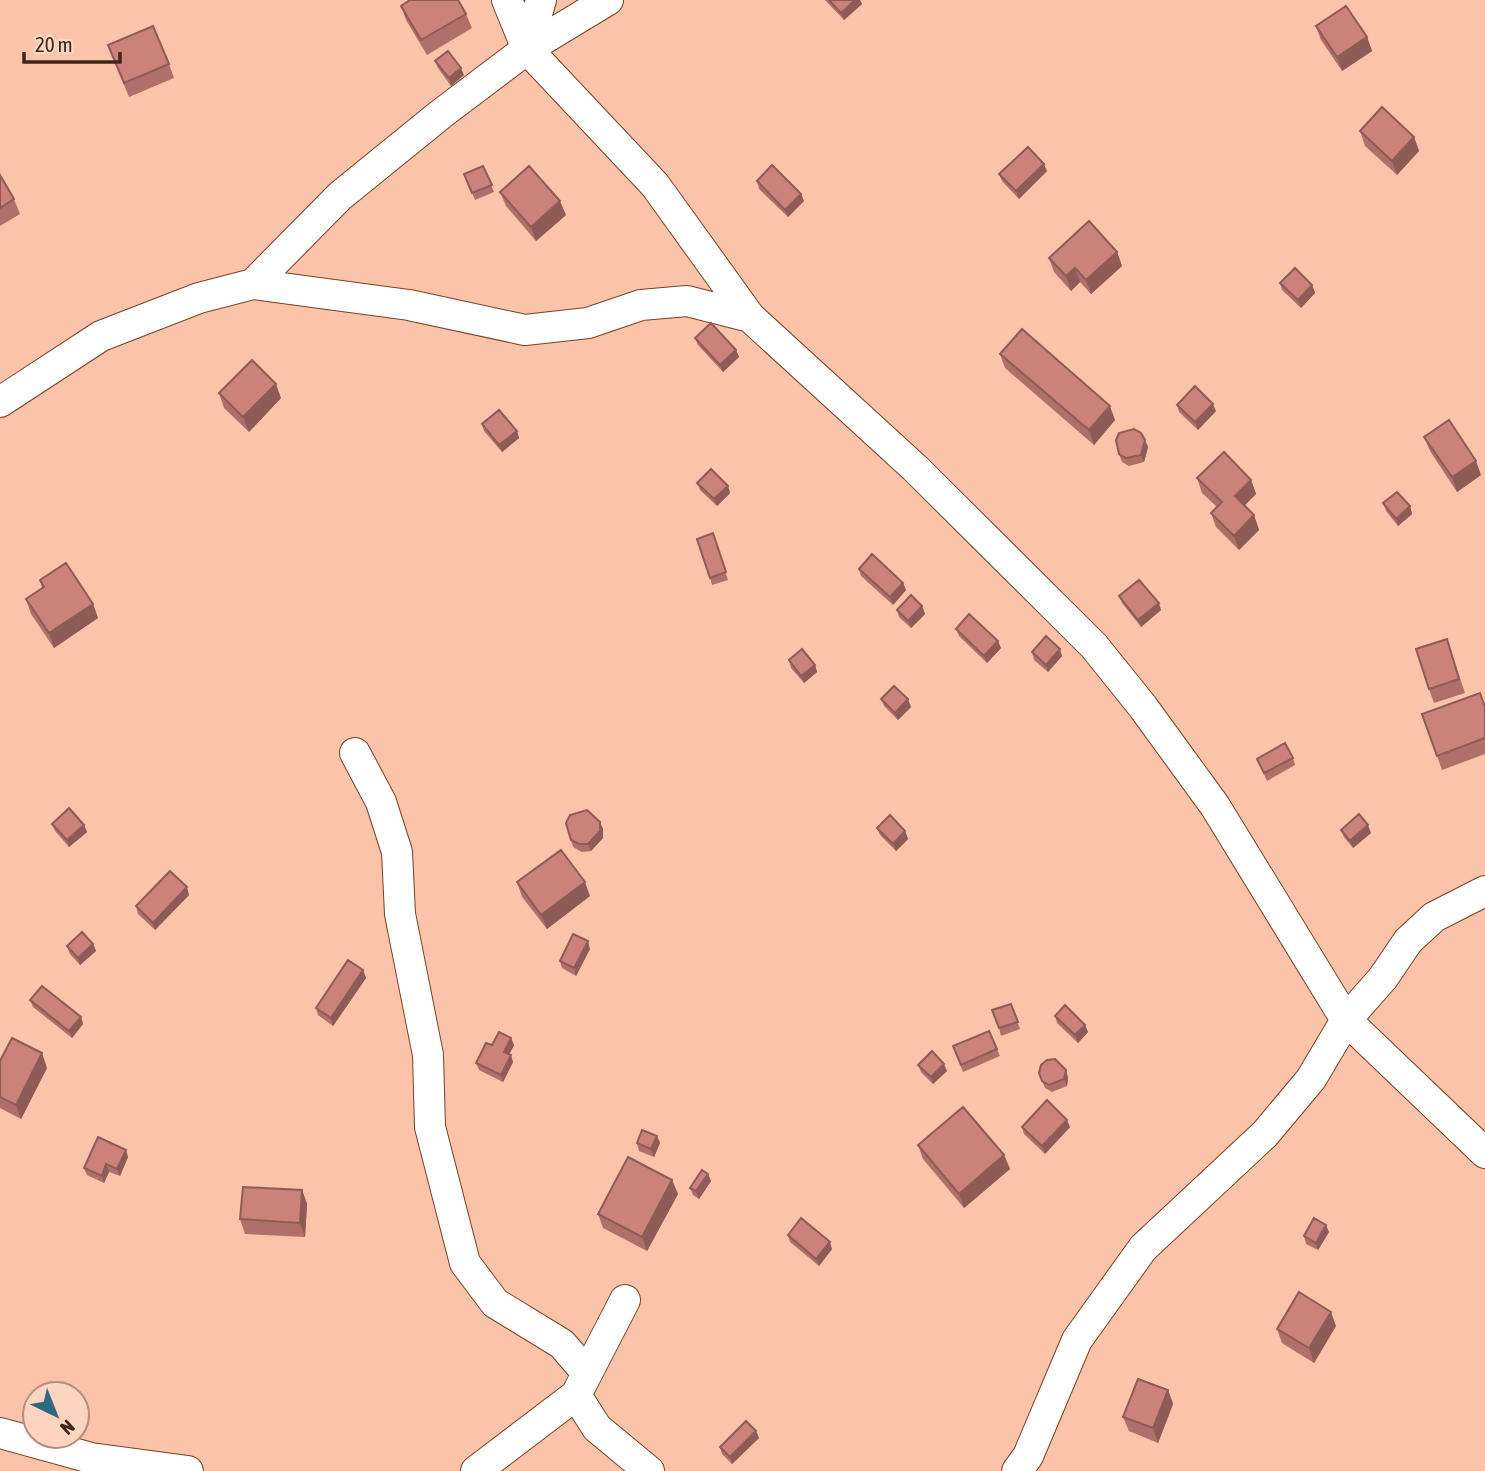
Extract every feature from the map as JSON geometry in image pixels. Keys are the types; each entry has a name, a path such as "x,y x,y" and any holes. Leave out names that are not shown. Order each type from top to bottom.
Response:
{"street":[{"path":"507,0 527,49 655,185 750,317 915,468 1094,646 1143,707 1215,806 1346,1020 1485,1153"},
{"path":"527,49 541,0"},
{"path":"253,284 340,196 527,49 608,0"},
{"path":"0,402 101,336 199,298 253,284 409,305 525,330 588,323 641,305 687,301 750,317"},
{"path":"355,754 381,803 397,852 400,914 428,1055 430,1127 465,1263 495,1303 562,1344 581,1384 597,1429 649,1471"},
{"path":"1017,1471 1028,1456 1077,1340 1143,1248 1265,1134 1311,1079 1346,1020 1383,978 1408,941 1434,917 1485,891"},
{"path":"476,1471 581,1384 625,1300"},
{"path":"0,1433 91,1458 188,1471"}],"building":[{"path":"410,0 458,0 466,14 421,40 401,6"},
{"path":"829,0 855,0 841,13"},
{"path":"1346,6 1367,37 1337,57 1316,26"},
{"path":"153,26 169,64 124,83 108,45"},
{"path":"448,51 461,68 449,78 435,61"},
{"path":"1382,107 1414,137 1392,161 1360,131"},
{"path":"1028,147 1044,164 1016,191 999,174"},
{"path":"772,165 801,194 785,210 757,181"},
{"path":"483,166 492,185 472,193 464,174"},
{"path":"529,166 560,201 531,227 500,192"},
{"path":"0,175 14,199 0,208"},
{"path":"1089,221 1117,252 1086,280 1075,268 1066,276 1049,258"},
{"path":"1295,268 1312,285 1298,300 1280,283"},
{"path":"711,323 736,350 720,365 695,338"},
{"path":"1022,329 1110,406 1089,430 1000,354"},
{"path":"252,360 276,384 243,417 219,393"},
{"path":"1195,386 1213,404 1195,422 1177,405"},
{"path":"499,410 517,431 499,445 482,424"},
{"path":"1449,420 1476,461 1452,477 1424,437"},
{"path":"1134,429 1141,433 1145,440 1141,455 1126,458 1119,454 1116,440 1119,433"},
{"path":"1224,452 1251,480 1235,496 1254,515 1234,536 1211,513 1222,502 1197,478"},
{"path":"711,469 728,486 714,499 697,483"},
{"path":"1397,492 1410,506 1396,519 1383,503"},
{"path":"713,533 726,572 710,578 697,539"},
{"path":"872,554 903,583 890,597 859,569"},
{"path":"66,563 93,604 49,633 26,599 44,587 40,580"},
{"path":"1139,580 1159,603 1138,620 1119,596"},
{"path":"911,595 922,606 908,621 897,610"},
{"path":"969,614 998,641 984,656 956,629"},
{"path":"1046,636 1060,649 1046,665 1032,652"},
{"path":"1447,639 1459,679 1429,689 1416,649"},
{"path":"802,649 815,665 801,676 789,660"},
{"path":"894,686 908,699 895,713 881,699"},
{"path":"1480,693 1485,707 1485,738 1437,756 1422,714"},
{"path":"1285,743 1293,758 1264,773 1257,759"},
{"path":"69,808 84,825 67,840 52,824"},
{"path":"587,810 600,822 600,831 588,844 579,844 571,840 566,823 570,815"},
{"path":"1359,814 1368,825 1350,841 1341,830"},
{"path":"890,815 905,831 893,844 877,828"},
{"path":"561,850 585,882 541,915 517,882"},
{"path":"170,871 187,887 153,923 136,906"},
{"path":"82,932 93,944 78,958 67,946"},
{"path":"573,934 588,941 574,968 560,961"},
{"path":"348,960 363,970 331,1018 316,1008"},
{"path":"42,986 81,1017 69,1031 30,1000"},
{"path":"1011,1004 1018,1022 999,1028 992,1010"},
{"path":"1065,1005 1085,1025 1075,1035 1055,1016"},
{"path":"989,1031 997,1049 961,1065 953,1046"},
{"path":"499,1032 511,1038 504,1052 511,1055 501,1075 476,1063 486,1043 492,1045"},
{"path":"12,1038 42,1053 16,1105 0,1097 0,1061"},
{"path":"932,1051 944,1064 931,1077 918,1065"},
{"path":"1055,1059 1066,1070 1064,1079 1049,1085 1042,1081 1039,1073 1041,1065 1047,1060"},
{"path":"1047,1100 1067,1120 1042,1146 1022,1127"},
{"path":"963,1107 1004,1155 959,1194 918,1145"},
{"path":"642,1130 657,1136 651,1149 637,1143"},
{"path":"98,1137 126,1150 117,1169 106,1164 102,1176 84,1168"},
{"path":"628,1157 672,1180 642,1237 598,1214"},
{"path":"702,1170 708,1174 696,1191 690,1188"},
{"path":"243,1187 302,1190 300,1223 240,1219"},
{"path":"801,1218 830,1242 816,1259 788,1235"},
{"path":"1314,1218 1326,1225 1316,1243 1304,1236"},
{"path":"1299,1292 1331,1312 1309,1348 1277,1329"},
{"path":"1138,1379 1168,1390 1153,1428 1123,1417"},
{"path":"746,1421 756,1431 730,1457 720,1447"}]}
